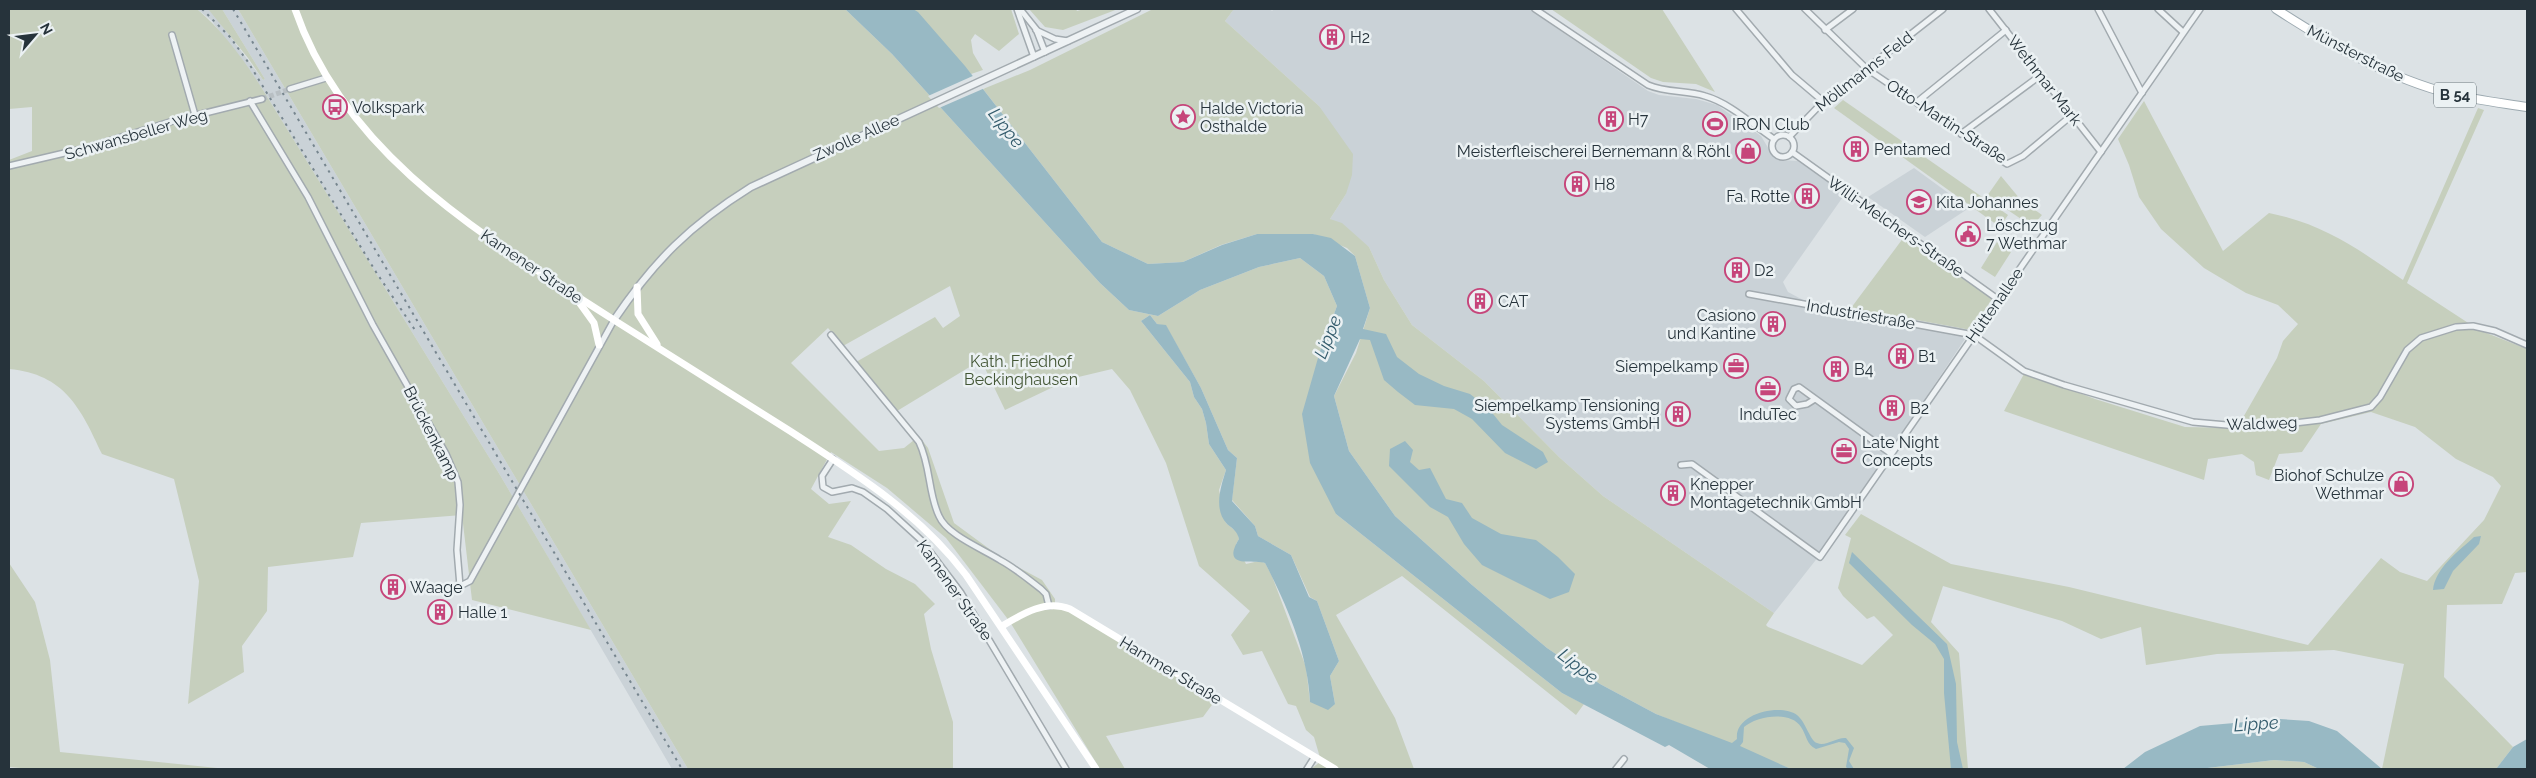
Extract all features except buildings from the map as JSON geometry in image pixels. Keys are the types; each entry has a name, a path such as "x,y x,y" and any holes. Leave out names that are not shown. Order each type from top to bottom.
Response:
{"main road":[{"name":"Kamener Straße","path":"296,9 326,78 342,103 363,128 414,179 474,227 573,294 833,459 882,493 944,547 1002,626 1096,769"},
{"name":"Münsterstraße","path":"2276,9 2344,50 2394,74 2451,94 2527,107"},
{"path":"637,287 638,314 644,327 660,348"},
{"path":"573,294 594,323 599,345"},
{"name":"Hammer Straße","path":"1002,626 1034,609 1049,606 1063,606 1077,612 1314,758 1335,769"}],"street":[{"path":"1019,9 1036,29 1045,52"},
{"path":"1019,9 1034,57"},
{"name":"Zwolle Allee","path":"614,320 637,287 677,242 726,202 774,175 1137,9"},
{"path":"1535,9 1642,82 1662,91 1711,98 1774,140"},
{"path":"1736,9 1792,75 1824,102"},
{"name":"Otto-Martin-Straße","path":"1805,9 1867,69 2007,164 2023,156 2072,115"},
{"path":"1825,30 1853,9"},
{"name":"Möllmanns Feld","path":"1790,137 1800,124 1824,102 1943,9"},
{"name":"Wethmar Mark","path":"1989,9 2101,152"},
{"path":"2098,9 2142,93"},
{"path":"2158,9 2183,32"},
{"name":"Hüttenallee","path":"1681,466 1692,464 1820,557 1858,505 1890,454 2200,9"},
{"path":"1036,29 1055,39 1069,41"},
{"path":"1917,102 2006,30"},
{"path":"172,34 196,115"},
{"path":"1961,134 2041,75"},
{"path":"290,89 326,78"},
{"name":"Schwansbeller Weg","path":"9,166 86,148 196,115 262,99"},
{"name":"Brückenkamp","path":"250,101 308,198 455,475 458,482 460,505 457,550 460,586 470,581 614,320"},
{"path":"1783,135 1790,137 1794,146 1792,152 1783,157 1777,155 1772,146 1774,140 1783,135"},
{"name":"Willi-Melchers-Straße","path":"1792,152 1999,300"},
{"name":"Industriestraße","path":"1749,294 1974,335"},
{"name":"Waldweg","path":"1974,335 2024,371 2064,385 2193,422 2238,426 2286,424 2320,420 2371,407 2380,397 2407,350 2421,338 2456,327 2473,326 2495,331 2527,345"},
{"name":"Kamener Straße","path":"831,335 919,442 927,462 936,509 941,521 952,531 1002,561 1041,589 1046,594 1049,606"},
{"path":"1815,398 1802,406 1796,406 1789,399 1794,389 1799,387 1815,398 1890,454"},
{"name":"Kamener Straße","path":"833,459 822,476 823,487 832,492 852,488 863,492 893,514 921,540 965,600 1066,769"},
{"path":"1307,769 1314,758"},
{"path":"1616,769 1624,759"}],"shaded area":[{"path":"197,9 208,9 214,15 263,80 265,79 222,9 238,9 688,769 672,769 500,475 263,90 211,20"},
{"path":"1234,9 1270,9 1272,11 1274,9 1529,9 1648,91 1659,95 1696,99 1717,105 1761,136 1773,156 1781,160 1798,161 1845,194 1783,282 1788,292 1803,300 1971,330 1826,547 1774,613 1603,496 1559,457 1484,381 1412,325 1384,280 1369,247 1330,219 1346,194 1319,106 1225,21"},
{"name":"Kita Johannes","path":"1914,168 1969,208 1925,237 1868,197"}],"green space":[{"path":"9,9 197,9 216,27 241,57 263,90 500,475 591,630 472,600 462,515 361,523 353,557 268,567 267,611 242,646 244,672 188,704 199,581 174,479 102,454 86,422 69,396 44,378 28,372 9,369 9,160 32,151 32,107 9,109"},
{"path":"208,9 222,9 265,79 263,80 248,58"},
{"name":"Kath. Friedhof Beckinghausen","path":"238,9 845,9 892,54 1100,283 1129,310 1158,316 1200,290 1259,267 1300,258 1324,276 1337,306 1320,351 1336,514 1562,693 1584,704 1576,715 1402,576 1336,615 1395,718 1414,769 1311,769 1321,761 1314,737 1306,730 1296,706 1288,704 1262,651 1243,655 1231,635 1250,611 1199,566 1166,463 1130,390 1112,369 1070,379 1005,410 981,360 897,411 856,362 935,317 943,328 960,316 950,286 843,346 828,328 791,363 879,451 904,448 919,436 928,448 954,523 1003,559 1042,580 1055,599 1055,606 1063,606 1217,698 1203,717 1106,736 1125,769 1100,769 1010,622 946,538 887,488 831,452 811,489 829,504 851,501 828,537 851,545 886,569 915,584 935,604 924,614 931,649 953,722 953,769 688,769","holes":["1150,315 1157,324 1166,326 1201,388 1228,450 1237,458 1232,500 1255,526 1258,536 1291,555 1310,597 1317,601 1339,661 1330,676 1335,704 1310,702 1306,667 1272,576 1265,563 1259,561 1246,564 1236,544 1239,539 1238,533 1226,523 1219,490 1226,470 1209,444 1202,409 1194,397 1190,382 1141,321"]},
{"path":"913,9 1011,9 1019,34 999,51 975,34 971,40 973,53 983,70 971,74"},
{"path":"1029,9 1076,9 1077,11 1084,9 1118,9 1063,30 1045,27"},
{"path":"1153,9 1234,9 1225,21 1319,106 1353,154 1352,175 1346,194 1330,219 1342,223 1369,247 1384,280 1412,325 1484,381 1559,457 1603,496 1774,613 1766,625 1768,627 1862,665 1893,635 1874,616 1867,619 1843,596 1838,588 1851,538 1845,535 1861,514 1951,564 2069,587 2308,645 2381,558 2400,572 2427,581 2484,520 2501,486 2493,477 2456,459 2415,427 2371,412 2321,424 2302,452 2279,454 2269,480 2256,475 2254,462 2242,454 2208,459 2204,480 2004,411 2025,372 2095,399 2185,427 2237,428 2277,358 2283,341 2298,324 2278,305 2246,293 2204,268 2161,229 2139,197 2118,139 2144,101 2223,251 2269,213 2307,224 2340,239 2403,280 2478,108 2484,110 2407,283 2479,330 2527,349 2527,572 2515,573 2502,604 2447,605 2444,677 2513,747 2496,769 2382,769 2404,664 2334,650 2217,654 2146,665 2141,627 2101,639 2062,621 1943,586 1931,622 1959,653 1968,769 1791,769 1656,714 1600,684 1547,648 1472,585 1395,516 1349,451 1334,396 1356,353 1370,308 1355,256 1347,248 1313,234 1257,234 1221,245 1183,262 1148,264 1102,242 983,89 1030,70"},
{"path":"1551,9 1662,9 1715,92 1696,84 1663,82 1651,78"},
{"path":"1843,100 2008,215 2000,227 1834,108"},
{"path":"2001,176 2020,199 2042,215 2033,225 2027,223 1987,196"},
{"path":"1904,237 1992,299 1971,330 1851,308"},
{"path":"1997,242 2011,252 1995,277 1981,268"},
{"path":"9,563 35,602 50,660 60,752 227,769 32,769 9,767"},
{"path":"2274,760 2304,762 2319,769 2199,769"}],"water":[{"name":"Lippe","path":"845,9 913,9 918,12 965,66 1102,242 1148,264 1183,262 1222,245 1257,234 1313,234 1331,238 1355,256 1370,308 1363,329 1386,334 1397,357 1419,374 1444,386 1470,394 1489,409 1502,425 1543,452 1548,462 1536,469 1505,453 1472,419 1454,409 1415,405 1384,380 1370,340 1360,339 1334,396 1349,451 1395,516 1472,585 1547,648 1600,684 1656,714 1732,743 1737,739 1738,730 1750,717 1770,710 1790,712 1800,718 1814,742 1824,744 1846,738 1854,748 1849,761 1854,769 1846,767 1849,749 1845,743 1839,742 1816,749 1808,742 1801,727 1796,722 1790,718 1773,716 1749,723 1744,727 1743,742 1740,746 1791,769 1710,769 1669,745 1665,747 1562,693 1336,514 1310,463 1302,414 1320,351 1337,306 1324,276 1300,258 1259,267 1200,290 1158,316 1129,310 1100,283 892,54"},
{"path":"1150,315 1157,324 1166,325 1201,388 1228,450 1237,458 1232,501 1255,526 1258,536 1291,555 1309,597 1317,601 1339,661 1330,676 1335,704 1328,710 1310,702 1301,648 1281,596 1265,563 1241,561 1236,559 1234,555 1234,549 1239,539 1236,532 1223,518 1219,505 1220,490 1226,470 1209,444 1202,409 1194,397 1190,382 1141,321"},
{"path":"1405,441 1413,450 1410,462 1419,470 1430,468 1446,499 1462,503 1472,518 1501,534 1536,540 1558,557 1575,574 1569,592 1550,599 1482,565 1464,544 1448,517 1430,507 1389,466 1390,449"},
{"path":"2481,536 2479,544 2453,571 2444,589 2433,590 2438,574 2449,560 2474,537"},
{"path":"1852,552 1947,644 1956,684 1957,742 1963,769 1951,769 1944,693 1944,659 1935,644 1912,625 1849,563"},
{"name":"Lippe","path":"2280,719 2309,721 2337,731 2382,769 2319,769 2304,762 2274,760 2199,769 2123,769 2145,752 2200,726"},
{"path":"2527,739 2527,769 2496,769 2513,747"}],"pier":[{"path":"975,75 985,88 939,108 928,96"}],"tunnel":[{"path":"262,99 290,89"}],"railway":[{"path":"202,9 230,37 248,62 376,272 417,333"},
{"path":"233,9 682,769"}],"place":[{"name":"H2","path":"1332,37"},
{"name":"Volkspark","path":"335,107"},
{"name":"Halde Victoria Osthalde","path":"1183,117"},
{"name":"H7","path":"1611,119"},
{"name":"IRON Club","path":"1715,124"},
{"name":"Pentamed","path":"1856,149"},
{"name":"Meisterfleischerei Bernemann & Röhl","path":"1748,151"},
{"name":"H8","path":"1577,184"},
{"name":"Fa. Rotte","path":"1807,196"},
{"name":"Kita Johannes","path":"1919,202"},
{"name":"Löschzug 7 Wethmar","path":"1968,234"},
{"name":"D2","path":"1737,270"},
{"name":"CAT","path":"1480,301"},
{"name":"Casiono und Kantine","path":"1773,324"},
{"name":"B1","path":"1901,356"},
{"name":"Siempelkamp","path":"1736,366"},
{"name":"B4","path":"1836,369"},
{"name":"InduTec","path":"1768,389"},
{"name":"B2","path":"1892,408"},
{"name":"Siempelkamp Tensioning Systems GmbH","path":"1678,414"},
{"name":"Late Night Concepts","path":"1844,451"},
{"name":"Biohof Schulze Wethmar","path":"2401,484"},
{"name":"Knepper Montagetechnik GmbH","path":"1673,493"},
{"name":"Waage","path":"393,587"},
{"name":"Halle 1","path":"440,612"}]}
